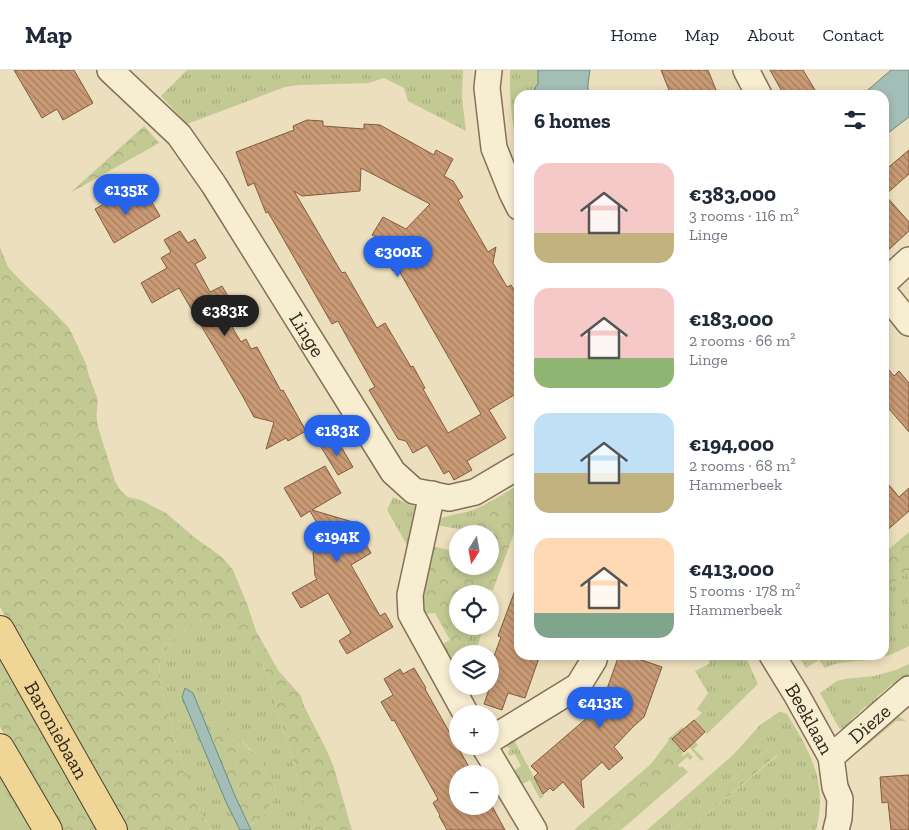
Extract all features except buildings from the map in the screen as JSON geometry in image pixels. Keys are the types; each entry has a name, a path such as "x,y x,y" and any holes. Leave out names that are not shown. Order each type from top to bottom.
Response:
{"main road":[{"name":"Baroniebaan","path":"0,630 113,830"},
{"path":"0,748 48,830"}],"street":[{"name":"Linge","path":"110,70 179,135 209,178 393,472 414,491 449,498 475,492 514,469"},
{"path":"488,70 494,148 514,197"},
{"path":"746,70 756,90"},
{"path":"889,278 909,260"},
{"path":"889,298 909,323"},
{"path":"432,494 410,595 411,614 461,705"},
{"path":"499,734 578,686 594,660"},
{"name":"Beeklaan","path":"775,660 832,757 835,787 840,799 836,830"},
{"name":"Dieze","path":"832,757 909,689"},
{"path":"489,755 534,830"},
{"name":"Beeklaan","path":"822,830 825,823 828,800 835,787"}],"green space":[{"path":"187,70 463,70 462,98 466,131 408,101 404,88 384,78 368,83 285,87 187,124 161,96"},
{"path":"510,70 538,70 538,85 536,90 514,90 514,133 512,112"},
{"path":"144,126 159,143 70,193"},
{"path":"0,247 8,267 69,328 87,366 97,397 98,427 115,481 120,490 128,497 141,500 166,513 223,558 233,570 256,631 278,670 301,696 304,706 325,747 333,765 352,830 312,830 267,675 256,652 238,632 223,625 206,621 197,622 175,638 160,658 159,677 191,792 211,830 127,830 0,607"},
{"path":"514,488 514,498 470,525 449,525 449,527 437,525 438,520 446,516 479,508"},
{"path":"393,497 419,507 412,554 387,510"},
{"path":"514,498 514,533 499,574 499,525 470,525"},
{"path":"909,532 909,542 895,553 890,548"},
{"path":"909,542 909,570 889,588 889,549 895,553"},
{"path":"432,546 449,550 449,575 499,575 495,585 449,585 449,635 468,635 467,645 449,645 448,670 437,647 450,640 435,613 418,614"},
{"path":"909,570 909,646 889,655 889,588"},
{"path":"206,621 223,625 238,632 256,652 267,675 312,830 251,830 249,826 266,812 276,792 257,754 238,737 234,730 219,723 204,722 193,693 182,697 226,802 240,830 211,830 203,817 191,792 159,677 160,658 175,638 197,622"},
{"path":"481,635 478,645 467,645 468,636"},
{"path":"0,655 100,830 61,830 0,727"},
{"path":"709,660 747,660 758,684 707,734 694,720 702,713 697,709 708,693 695,671 709,664"},
{"path":"801,660 819,660 806,668"},
{"path":"819,660 866,660 840,663 825,668"},
{"path":"909,664 909,681 898,690 892,684 877,697 879,699 868,708 866,706 851,720 857,727 851,731 839,728 820,693 837,681 874,676"},
{"path":"779,712 787,714 803,742 815,769 820,798 816,830 688,830 777,756 770,747 673,830 647,830 733,755 760,725"},
{"path":"897,712 898,716 906,721 896,721 864,748 859,744"},
{"path":"204,722 219,723 234,730 249,749 257,754 276,792 264,816 249,826 235,796"},
{"path":"682,727 698,745 694,749 704,759 701,761 689,747 693,743 681,731 672,739 684,752 683,756 688,752 693,757 690,760 687,757 678,765 680,768 609,830 574,830 651,764 668,739"},
{"path":"514,740 544,796 540,799 530,780 517,787 509,774 521,766 515,754 510,756 508,753 510,748 507,747 508,743"},
{"path":"770,747 777,755 688,830 673,830"},
{"path":"682,766 688,772 621,830 609,830"},
{"path":"0,768 35,830 2,830 0,826"},
{"path":"0,782 28,830 0,830"}],"water":[{"path":"538,70 590,70 588,90 535,90 538,84"},
{"path":"891,70 909,70 909,117 889,132 889,90 868,90"},
{"path":"185,688 193,693 251,830 240,830 226,802 182,697"}]}
